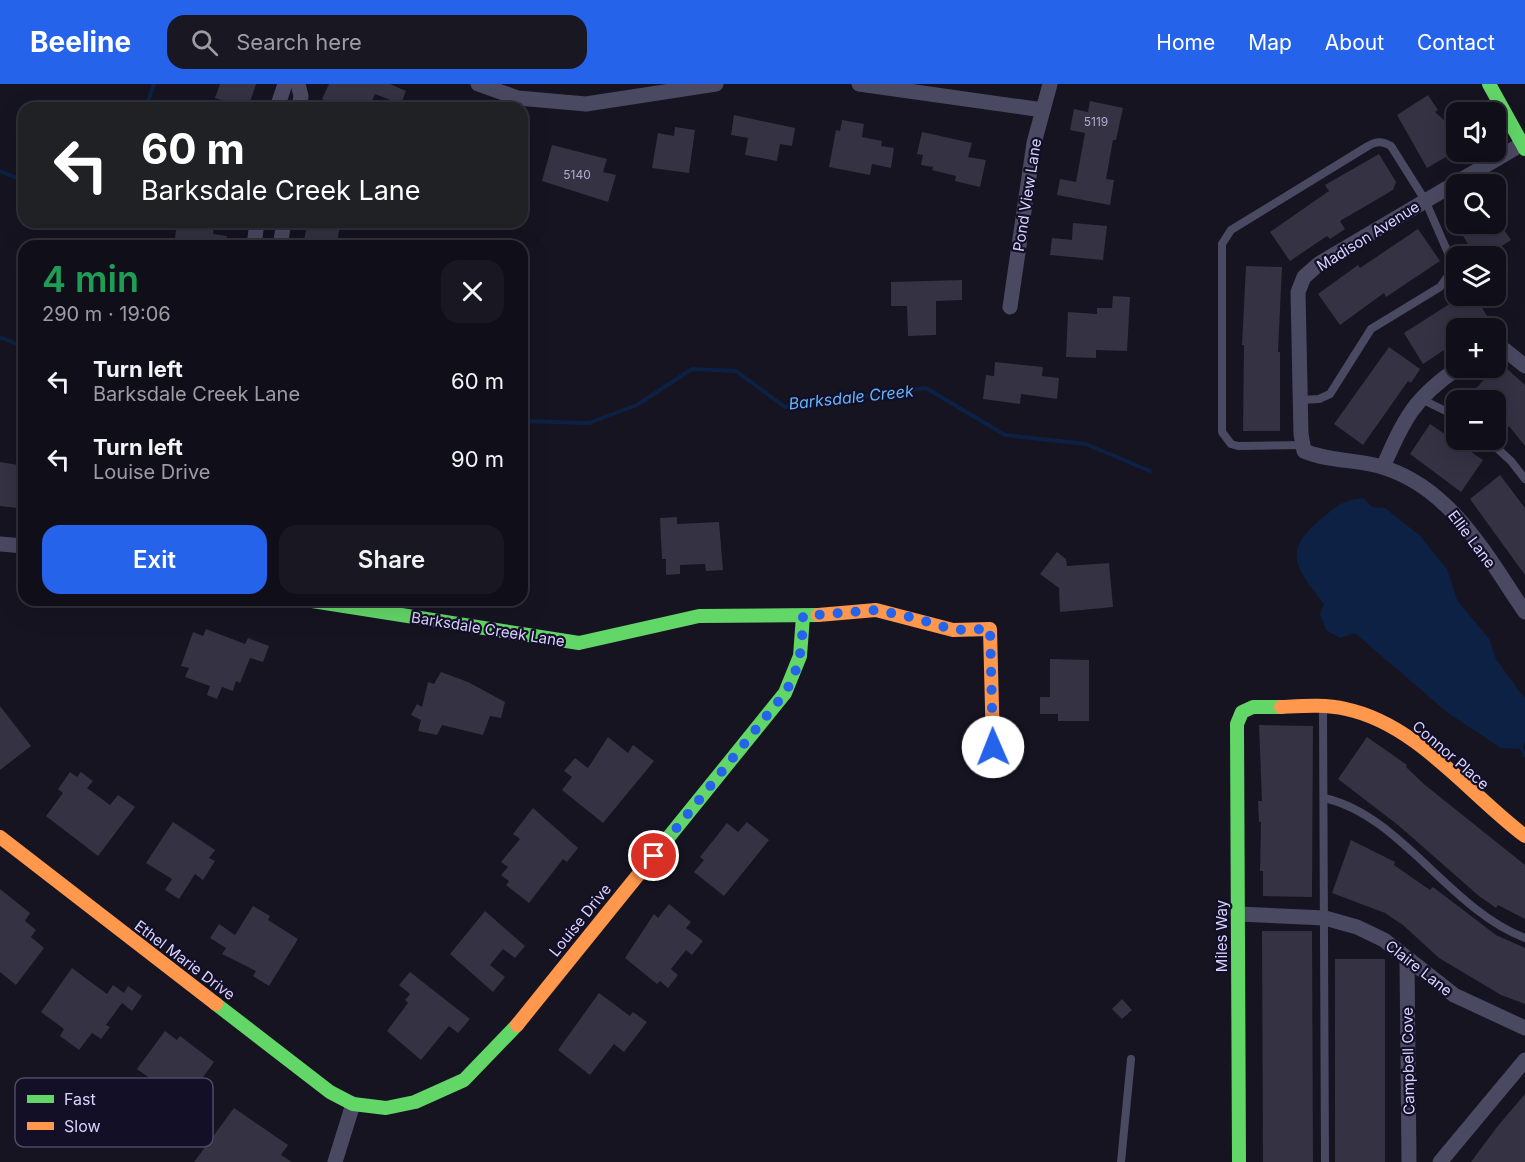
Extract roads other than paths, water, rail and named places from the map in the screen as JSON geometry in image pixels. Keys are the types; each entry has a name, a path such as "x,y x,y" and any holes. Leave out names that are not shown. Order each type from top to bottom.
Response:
{"street":[{"path":"279,102 285,84"},
{"path":"298,84 300,102"},
{"path":"478,84 518,98 586,104 716,84"},
{"path":"859,84 1043,110"},
{"name":"Pond View Lane","path":"1010,307 1034,143 1050,84"},
{"path":"1489,84 1524,147"},
{"name":"Madison Avenue","path":"1304,448 1300,400 1298,292 1304,277 1320,263 1425,201 1524,147"},
{"path":"1506,351 1525,366"},
{"path":"1383,467 1401,425 1431,387 1446,376"},
{"name":"Ellie Lane","path":"1304,448 1317,456 1383,467 1407,476 1438,497 1464,522 1525,612"},
{"path":"0,544 18,546"},
{"name":"Barksdale Creek Lane","path":"344,606 579,643 699,616 803,616 876,610 915,618 954,630 990,629 993,747"},
{"name":"Louise Drive","path":"353,1104 386,1108 415,1102 441,1091 464,1080 508,1036 785,693 798,670 802,647 803,616"},
{"name":"Connor Place","path":"1242,712 1253,707 1345,709 1377,719 1404,735 1496,816 1525,836"},
{"name":"Miles Way","path":"1239,1162 1237,724 1242,712"},
{"name":"Ethel Marie Drive","path":"0,837 330,1092 353,1104"},
{"name":"Claire Lane","path":"1238,914 1325,918 1357,927 1384,940 1454,995 1525,1028"},
{"name":"Campbell Cove","path":"1407,960 1409,1162"},
{"path":"1440,1162 1525,1060"},
{"path":"335,1162 353,1104"}],"lane":[{"path":"1300,400 1319,399 1330,394 1371,329 1448,279 1453,269 1425,201 1391,146 1377,142 1226,235 1220,260 1222,432 1231,444 1238,446 1304,448"},
{"path":"1421,399 1446,411"},
{"path":"1499,450 1525,479"},
{"path":"1323,709 1325,1162"},
{"path":"1324,798 1350,806 1376,821 1482,913 1525,938"},
{"path":"1120,1162 1131,1059"}],"water":[{"path":"1363,498 1372,507 1385,508 1420,536 1447,569 1457,600 1489,639 1496,659 1525,699 1525,742 1522,749 1501,748 1448,713 1355,633 1340,638 1326,630 1320,614 1324,604 1300,570 1297,551 1309,530 1327,514 1345,502"}],"waterway":[{"path":"148,102 154,84"},
{"path":"0,171 18,178"},
{"name":"Barksdale Creek","path":"0,337 18,344"},
{"name":"Barksdale Creek","path":"528,421 589,423 637,405 692,369 736,371 785,407 926,388 1005,435 1086,444 1150,471"},
{"name":"Barksdale Creek","path":"1522,749 1525,755"}]}
